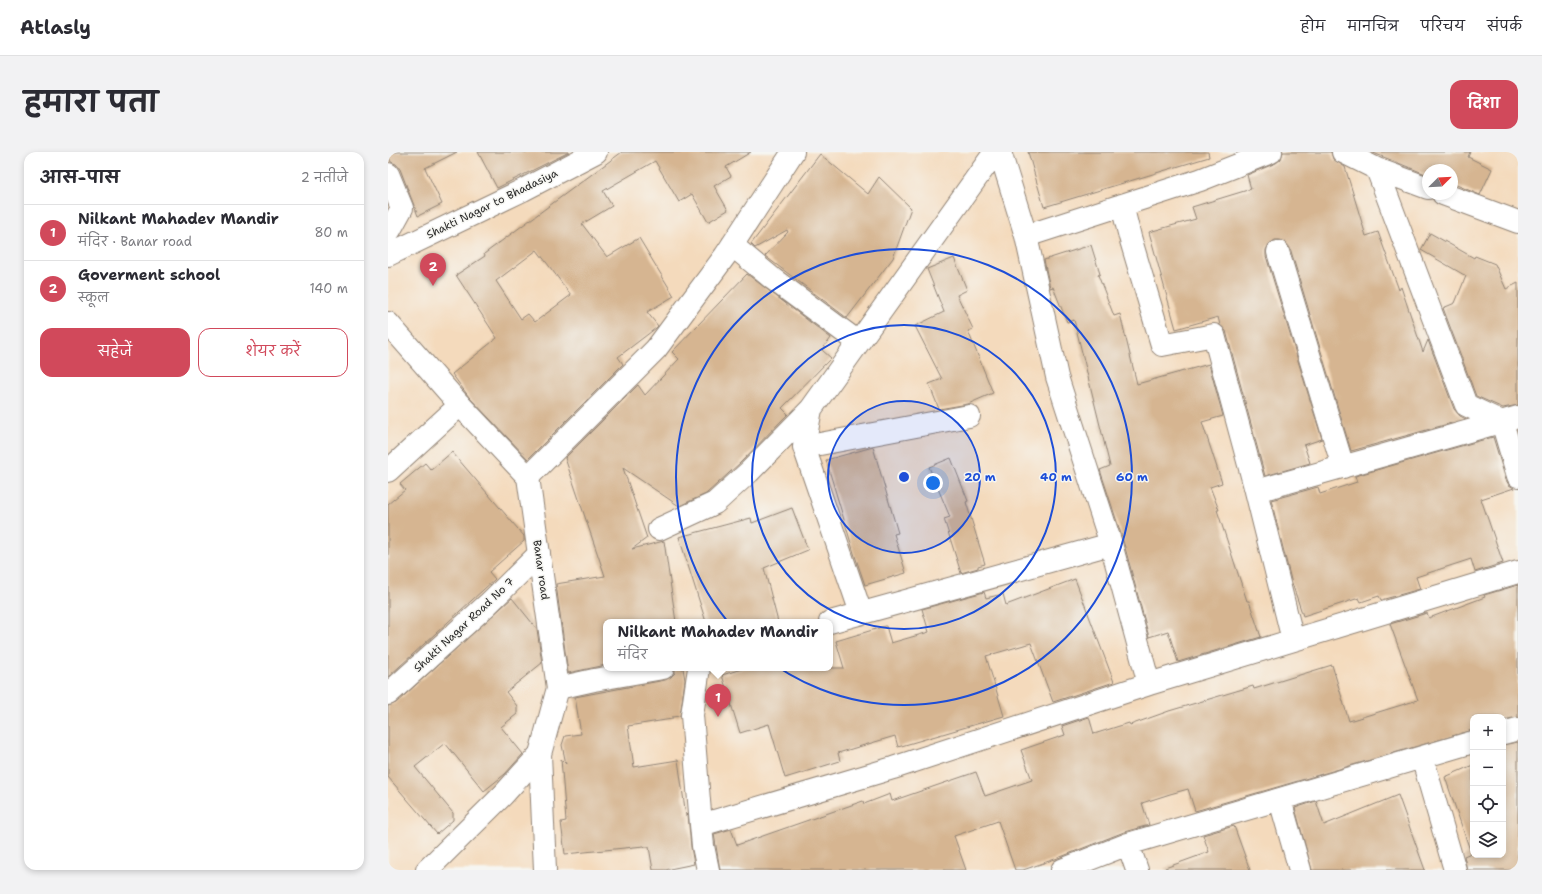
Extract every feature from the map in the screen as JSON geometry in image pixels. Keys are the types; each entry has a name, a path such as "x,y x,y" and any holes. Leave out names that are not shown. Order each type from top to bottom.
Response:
{"street":[{"name":"Shakti Nagar to Bhadasiya","path":"388,255 523,190 596,152"},
{"path":"388,323 460,405 528,477 656,349 732,245 792,152"},
{"path":"659,529 715,503 749,472 811,409 994,152"},
{"path":"1000,152 1026,236 1058,377 1111,544 1149,684"},
{"path":"1026,236 1200,180 1271,152"},
{"path":"1343,152 1377,169 1422,186"},
{"path":"1377,169 1466,405 1510,419"},
{"path":"388,174 402,208 388,232"},
{"path":"1458,200 1518,222"},
{"path":"1122,205 1130,238 1162,345 1214,335 1256,491 1293,640"},
{"path":"732,245 773,279 858,342"},
{"path":"1278,252 1343,467"},
{"path":"388,471 460,405"},
{"path":"811,409 804,446 861,613"},
{"path":"804,446 969,416"},
{"path":"1256,491 1510,419"},
{"path":"1510,419 1518,476"},
{"name":"Banar road","path":"528,477 558,688 540,754 545,870"},
{"path":"833,621 1111,544"},
{"name":"Shakti Nagar Road No 7","path":"388,694 488,604 539,554"},
{"path":"701,825 893,768 1149,684 1518,572"},
{"path":"558,688 646,671"},
{"path":"699,671 692,715 703,846 708,870"},
{"path":"1506,732 1518,729"},
{"path":"1062,870 1128,844 1470,743"},
{"path":"427,870 503,795 540,754"},
{"path":"1422,757 1455,870"},
{"path":"1280,800 1300,870"},
{"path":"1128,844 1137,870"}],"building":[{"path":"388,152 457,152 425,168 442,204 418,216 400,169 396,164 391,162"},
{"path":"478,152 569,152 497,188"},
{"path":"622,152 751,152 726,167 731,176 714,186 728,210 708,222 692,194 679,202 655,161 603,191 612,206 582,224 607,257 639,238 674,296 647,312 658,326 618,357 623,364 528,459 469,397 452,374 497,338 456,275 485,256 484,254","holes":["537,250 571,295 535,322 528,314 521,319 496,281"]},
{"path":"1028,152 1208,152 1209,157 1044,207"},
{"path":"1283,152 1331,152 1333,159 1345,167 1366,236 1378,232 1399,290 1401,287 1423,352 1428,340 1454,409 1460,416 1466,419 1351,451 1290,248 1286,243 1280,240 1275,240 1269,244 1266,250 1266,256 1322,439 1304,445 1310,463 1265,476 1226,331 1220,325 1218,317 1176,329 1149,232 1196,219 1192,207 1251,189 1247,175 1276,163 1281,159"},
{"path":"1371,152 1470,152 1468,157 1492,169 1480,195 1458,186 1458,164 1422,164 1422,173"},
{"path":"820,154 868,194 879,177 911,208 893,258 847,318 765,256 788,232 787,230 755,248 751,244"},
{"path":"1430,233 1474,258 1475,256 1495,264 1506,289 1518,283 1518,405 1503,408 1476,396 1443,308 1455,303 1466,276 1421,250"},
{"path":"1091,245 1100,274 1098,275 1114,316 1120,314 1137,384 1209,364 1223,416 1202,422 1222,483 1210,487 1219,510 1217,510 1247,601 1249,601 1261,637 1178,662 1168,631 1149,637 1123,540 1100,470 1110,466 1074,320 1067,322 1053,287 1050,288 1044,260"},
{"path":"954,258 967,290 957,295 973,329 968,331 993,393 968,404 939,409 929,384 942,379 915,326 944,312 927,269"},
{"path":"747,274 831,338 822,350 831,358 782,408 788,414 740,463 706,494 679,506 623,468 647,538 632,549 664,541 676,619 603,619 603,666 568,673 556,584 605,576 565,458 638,385 645,395 679,359 672,352"},
{"path":"1493,437 1506,480 1509,485 1514,488 1481,499 1503,563 1475,572 1471,559 1416,577 1420,589 1381,600 1379,596 1361,602 1359,598 1303,616 1291,580 1271,500 1318,487 1320,494 1357,482 1355,476"},
{"path":"873,447 898,533 894,534 906,573 865,585 826,460"},
{"path":"452,452 524,536 524,541 489,572 495,579 388,677 388,504 405,490 400,484 425,463 431,470"},
{"path":"951,458 968,501 966,502 985,564 978,566 978,568 961,573 944,519 950,517 929,467"},
{"path":"792,508 808,550 764,568 777,619 705,619 679,537 751,518 752,523"},
{"path":"1075,579 1114,682 1053,702 1031,643 986,656 1004,716 898,747 895,736 838,753 840,761 785,778 769,724 740,733 722,675 735,671 833,671 833,668 844,668 836,641 886,626 891,643 929,632 922,609 984,592 986,598 1003,594 1006,605"},
{"path":"1518,585 1518,717 1506,719 1506,714 1470,714 1470,731 1195,811 1188,789 1170,794 1142,803 1149,825 1124,832 1023,870 1015,870 998,821 954,836 966,870 720,870 714,834 731,829 737,845 863,801 864,804 890,794 892,801 976,772 985,796 1032,780 1021,750 1065,735 1062,726 1089,717 1094,734 1129,723 1130,725 1169,711 1253,686 1254,689 1332,665 1349,721 1418,700 1390,624 1427,613 1429,618 1485,597 1484,595"},
{"path":"512,598 537,629 542,663 506,692 517,706 517,714 501,727 523,754 505,774 484,791 445,743 415,767 453,813 453,820 437,834 388,777 388,706 396,703"},
{"path":"675,671 684,671 685,680 680,716 672,717 672,719 628,726 634,767 678,760 686,816 688,814 694,864 665,870 653,870 649,847 644,846 565,854 561,822 566,821 561,759 566,764 562,745 565,736 581,734 575,697 665,680 675,673"},
{"path":"1518,742 1518,870 1467,870 1464,856 1470,853 1470,858 1506,858 1506,744"},
{"path":"1470,766 1470,850 1445,777"},
{"path":"1398,795 1425,870 1312,870 1295,808 1316,801 1324,825"},
{"path":"1234,826 1250,870 1165,870 1165,868 1209,852 1203,835"}],"place":[{"name":"Goverment school","path":"433,286"},
{"name":"Nilkant Mahadev Mandir","path":"718,717"}]}
